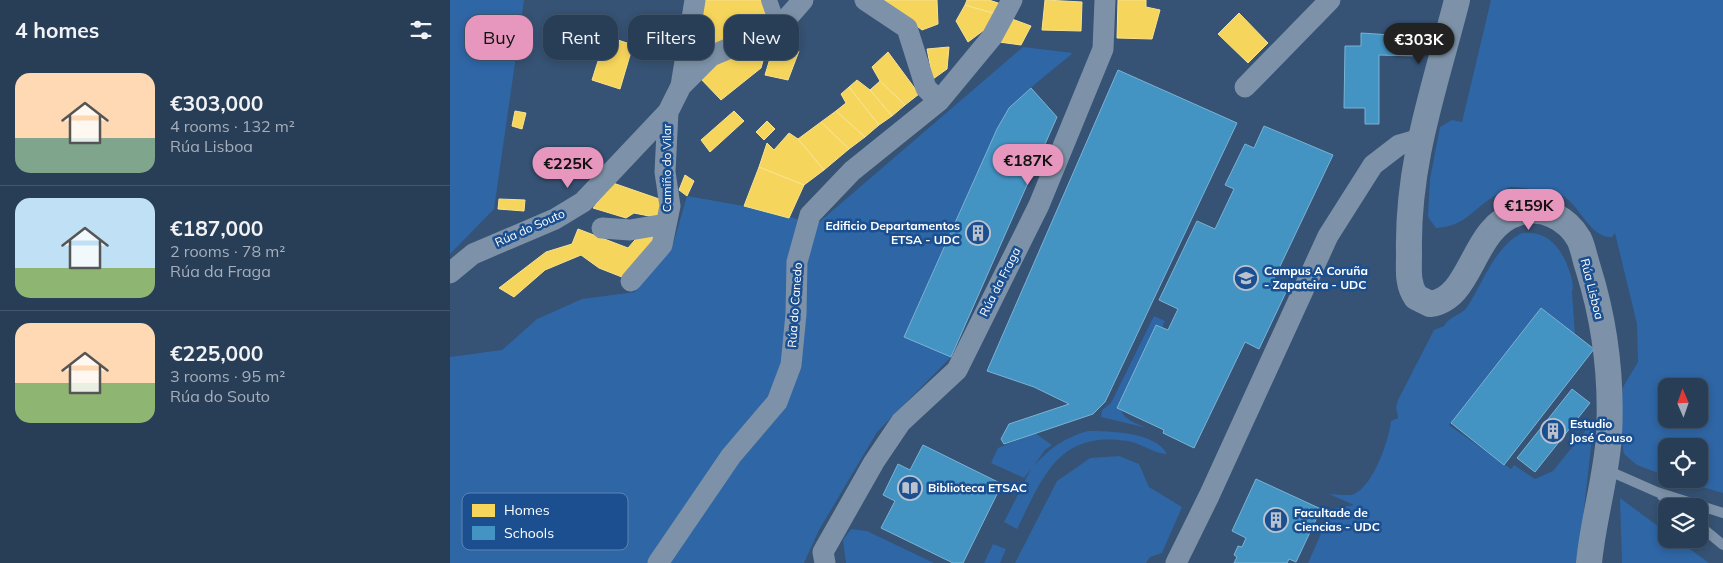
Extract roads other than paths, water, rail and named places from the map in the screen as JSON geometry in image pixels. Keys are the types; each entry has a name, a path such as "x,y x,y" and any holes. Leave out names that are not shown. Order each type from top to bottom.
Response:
{"street":[{"path":"681,86 695,0"},
{"path":"769,0 774,15"},
{"path":"790,15 803,0"},
{"path":"865,0 907,28 926,88 939,101"},
{"name":"Rúa do Canedo","path":"658,563 731,456 778,402 791,365 796,314 797,262 810,215 852,171 939,101 992,37 1012,0"},
{"name":"Rúa da Fraga","path":"826,560 834,534 874,462 902,422 957,370 1040,205 1103,49 1104,0"},
{"path":"1245,87 1330,0"},
{"name":"Rúa Lisboa","path":"1457,0 1420,139 1409,197 1409,281 1416,297 1430,304 1446,299 1461,283 1489,232 1498,222 1508,216 1532,210 1553,214 1568,224 1579,239 1593,283 1608,358 1610,396 1606,469 1595,516 1589,563"},
{"path":"681,86 711,56 724,51"},
{"name":"Rúa do Souto","path":"450,273 473,254 556,219 583,202 668,112 681,86"},
{"name":"Camiño do Vilar","path":"631,281 662,246 670,206 664,172 668,112"},
{"path":"1176,563 1209,496 1328,236 1373,165 1399,145 1420,139"},
{"name":"Camiño do Vilar","path":"602,228 630,230 666,224"}],"lane":[{"path":"1606,469 1657,492 1723,513"},
{"path":"1657,492 1665,498"},
{"path":"1708,533 1723,545"}],"place":[{"name":"Edificio Departamentos ETSA - UDC","path":"978,233"},
{"name":"Campus A Coruña - Zapateira - UDC","path":"1246,278"},
{"name":"Estudio José Couso","path":"1553,431"},
{"name":"Biblioteca ETSAC","path":"910,488"},
{"name":"Facultade de Ciencias - UDC","path":"1276,520"}]}
